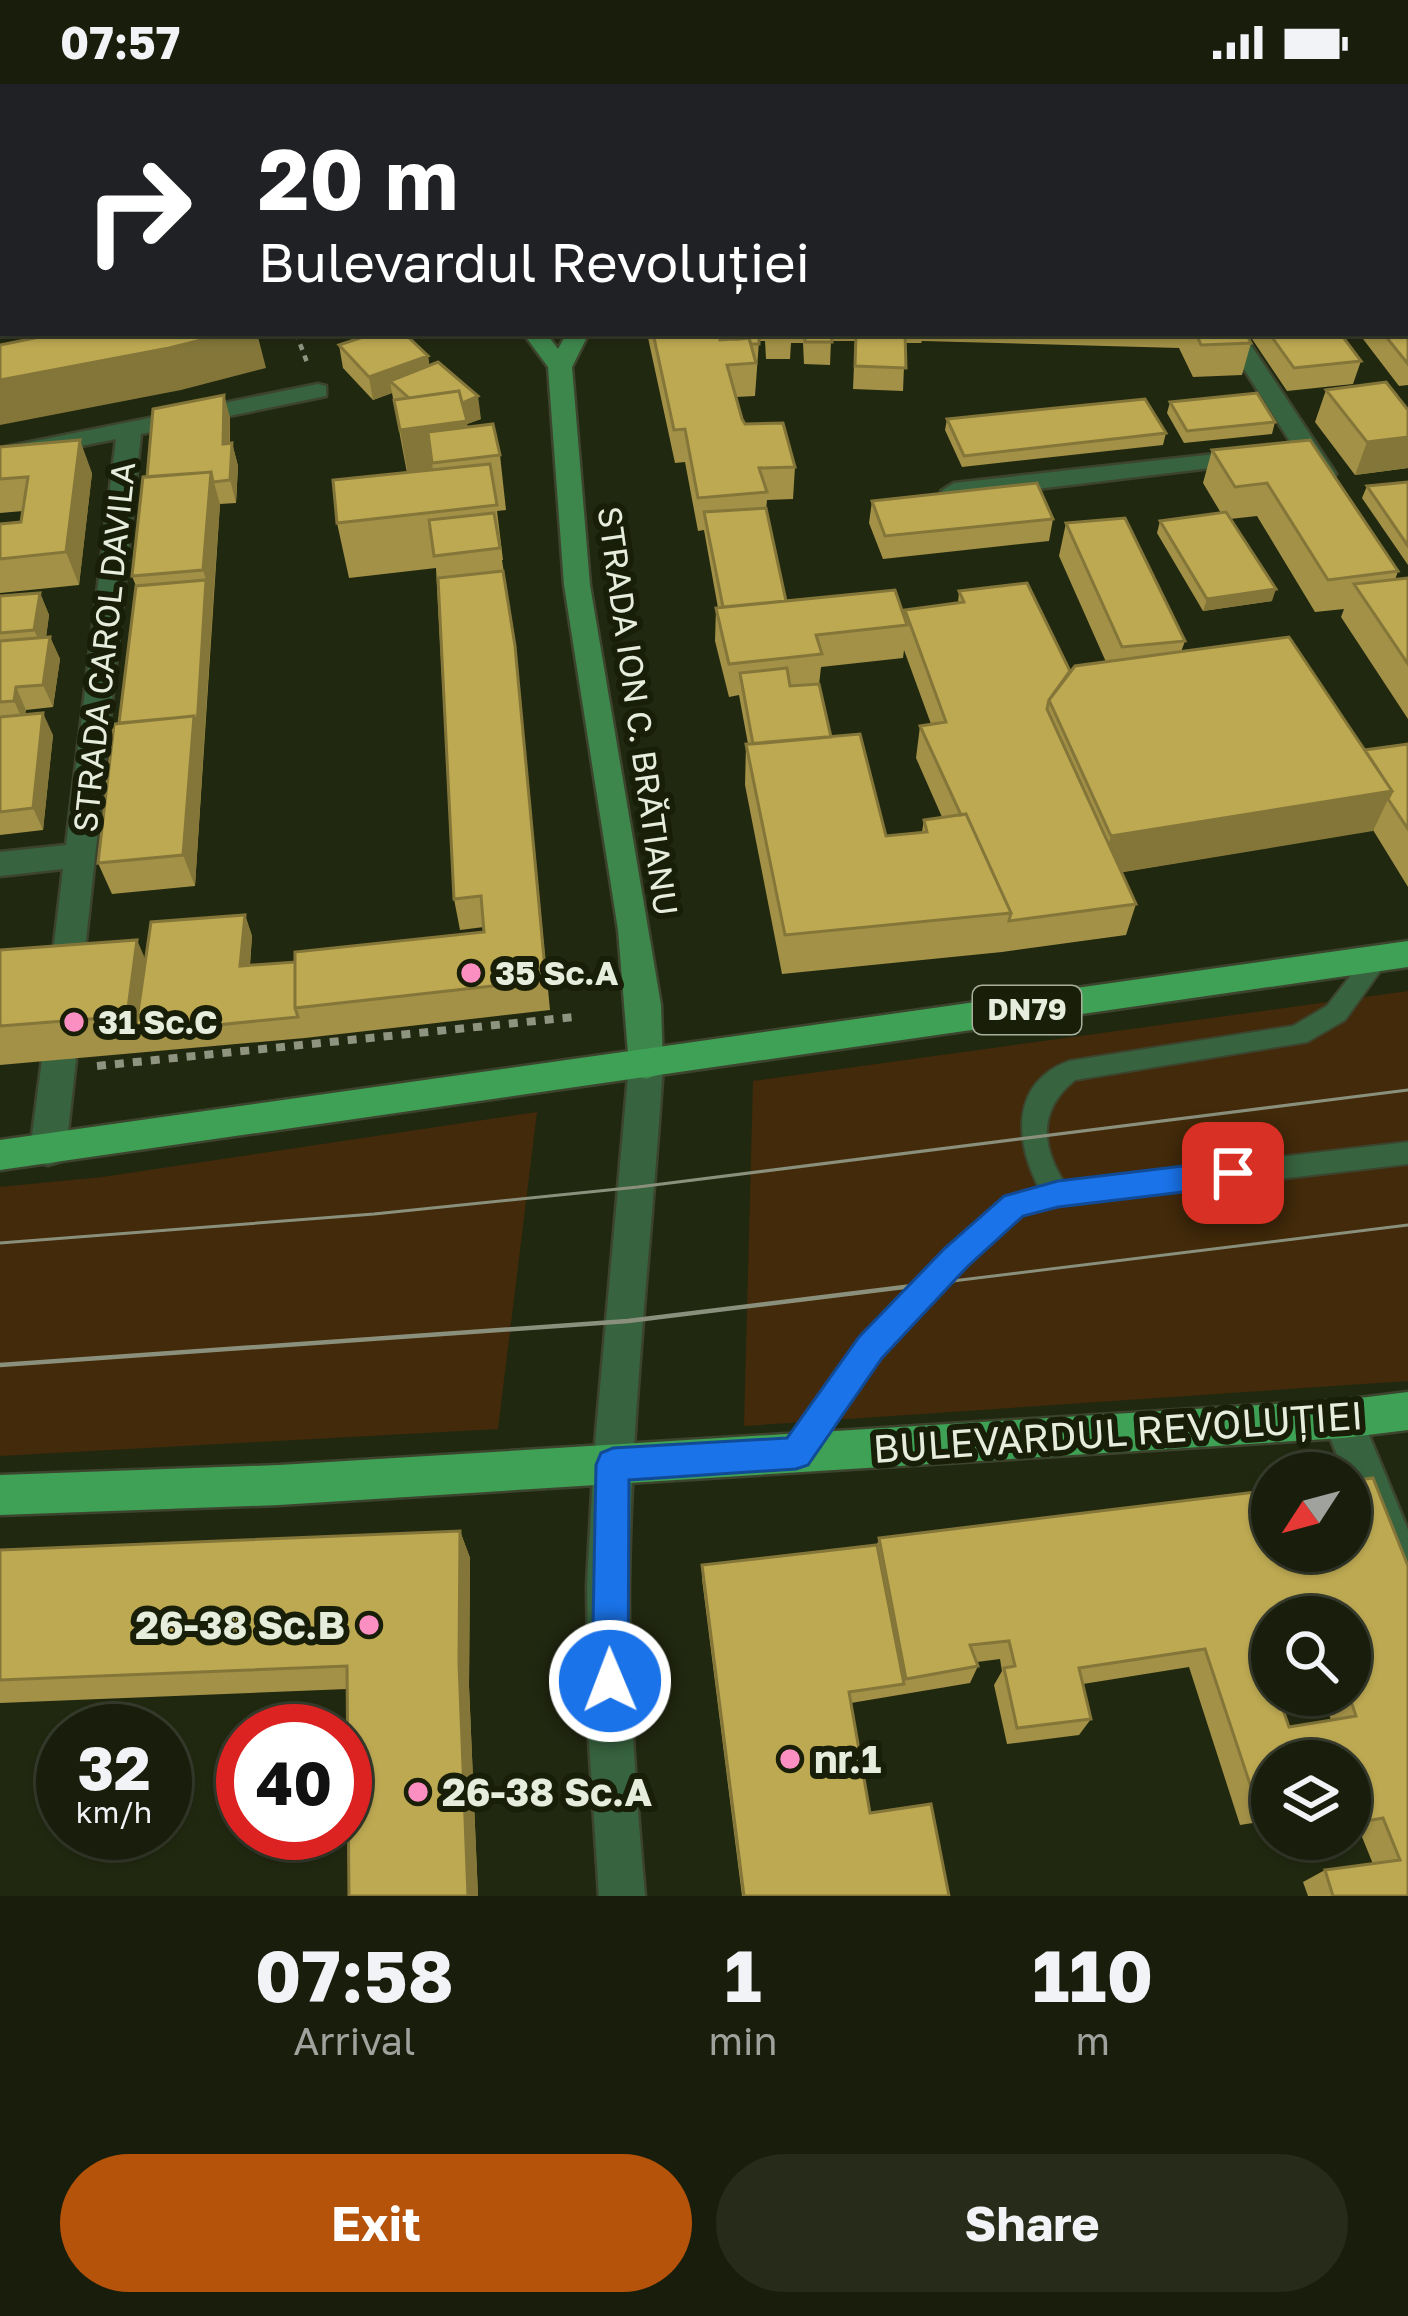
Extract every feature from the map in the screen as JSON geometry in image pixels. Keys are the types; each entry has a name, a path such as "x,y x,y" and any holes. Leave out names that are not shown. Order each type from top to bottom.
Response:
{"main road":[{"path":"536,336 560,368 576,336"},
{"name":"STRADA ION C. BRĂTIANU","path":"560,368 577,585 634,930 646,1066"},
{"name":"DN79","path":"0,1155 1392,956"},
{"name":"BULEVARDUL REVOLUȚIEI","path":"0,1495 279,1485 1343,1419 1408,1411"}],"street":[{"path":"1234,336 1334,491"},
{"name":"STRADA CAROL DAVILA","path":"65,986 128,429 318,391"},
{"path":"0,455 128,429"},
{"path":"954,491 1307,452"},
{"path":"0,864 80,855"},
{"path":"48,1150 58,1065"},
{"path":"622,1896 611,1771 608,1635 613,1465 646,1066"},
{"path":"1343,1419 1408,1581"}],"lane":[{"path":"1058,1194 1037,1156 1032,1119 1036,1100 1051,1083 1069,1071 1298,1035 1336,1013 1392,956"},
{"path":"796,1453 870,1348 956,1257 1014,1206 1058,1194 1408,1153"}],"path":[{"path":"58,1065 574,1017"}],"shaded area":[{"path":"1408,991 1408,1381 744,1426 753,1081"},
{"path":"537,1112 498,1429 0,1456 0,1187 102,1177"}],"building":[{"path":"44,336 218,336 0,380 0,345"},
{"path":"366,336 407,336 428,356 369,377 339,345"},
{"path":"654,336 749,338 756,363 727,365 742,419 745,424 783,423 795,467 759,468 767,492 698,498 685,429 674,430"},
{"path":"759,336 759,344 751,344 749,338 739,339"},
{"path":"805,336 831,336 832,342 805,342"},
{"path":"856,336 905,336 906,368 855,366"},
{"path":"1197,336 1248,336 1251,343 1201,345"},
{"path":"1271,336 1342,336 1361,361 1294,368"},
{"path":"1385,336 1408,336 1408,364"},
{"path":"438,362 478,396 462,403 459,391 409,398 390,381"},
{"path":"1386,382 1408,410 1408,437 1367,442 1326,390"},
{"path":"459,391 467,421 400,430 394,400"},
{"path":"1257,393 1275,422 1187,431 1170,402"},
{"path":"224,395 223,444 232,443 230,480 213,482 211,472 147,477 153,409"},
{"path":"1145,399 1166,433 964,456 947,419"},
{"path":"493,424 500,455 432,463 428,432"},
{"path":"80,440 66,552 0,559 0,524 21,522 28,477 0,479 0,447"},
{"path":"1310,440 1398,571 1328,580 1267,483 1235,487 1212,450"},
{"path":"490,464 497,505 337,523 333,480"},
{"path":"211,472 203,570 132,576 143,477"},
{"path":"1408,482 1408,546 1367,486"},
{"path":"1037,483 1053,519 885,536 872,501"},
{"path":"766,508 786,601 723,607 704,512"},
{"path":"1226,512 1276,589 1207,599 1160,521"},
{"path":"494,513 500,548 434,556 429,520"},
{"path":"1125,518 1185,641 1122,647 1066,523"},
{"path":"503,571 515,646 546,980 295,1008 295,952 484,932 481,896 454,899 438,578"},
{"path":"1408,578 1408,664 1354,584"},
{"path":"206,580 197,726 194,716 119,723 136,586"},
{"path":"1027,583 1070,671 1047,709 1136,904 1009,921 1011,913 966,814 961,815 920,726 946,722 905,610 964,602 959,591"},
{"path":"895,590 907,625 816,635 822,654 729,664 716,608"},
{"path":"40,593 34,630 0,633 0,596"},
{"path":"50,637 43,685 16,687 14,701 0,702 0,641"},
{"path":"1289,637 1392,791 1111,836 1049,700 1075,666"},
{"path":"787,668 790,686 819,684 831,737 753,744 740,673"},
{"path":"43,713 33,808 0,812 0,717"},
{"path":"194,716 183,855 98,863 114,724"},
{"path":"860,734 886,836 927,832 924,820 966,814 1011,913 785,935 746,744"},
{"path":"1408,744 1408,829 1388,799 1392,791 1365,750"},
{"path":"245,915 240,966 295,962 298,1017 135,1033 151,922"},
{"path":"137,940 127,1016 0,1026 0,950"},
{"path":"1373,1478 1408,1566 1408,1896 1333,1896 1325,1870 1400,1860 1383,1818 1371,1820 1371,1740 1251,1740 1251,1787 1205,1649 1079,1668 1091,1719 1017,1728 1004,1668 1015,1666 1009,1641 970,1645 978,1666 906,1679 879,1538 1251,1493 1251,1572 1371,1572"},
{"path":"460,1531 459,1663 468,1896 349,1896 349,1860 372,1860 372,1704 347,1704 347,1666 0,1680 0,1550"},
{"name":"nr.1","path":"877,1545 904,1684 849,1692 870,1813 931,1804 949,1896 744,1896 702,1565"}],"tram line":[{"path":"0,1243 374,1214 638,1187 1408,1090"},
{"path":"928,1284 1408,1225"},
{"path":"0,1365 628,1321 953,1281"}],"place":[{"name":"35 Sc.A","path":"471,973"},
{"name":"31 Sc.C","path":"74,1022"},
{"name":"26-38 Sc.B","path":"369,1625"},
{"name":"nr.1","path":"790,1759"},
{"name":"26-38 Sc.A","path":"418,1792"}],"route":[{"path":"610,1681 613,1465 796,1453 870,1348 956,1257 1014,1206 1058,1194 1233,1173"}]}
